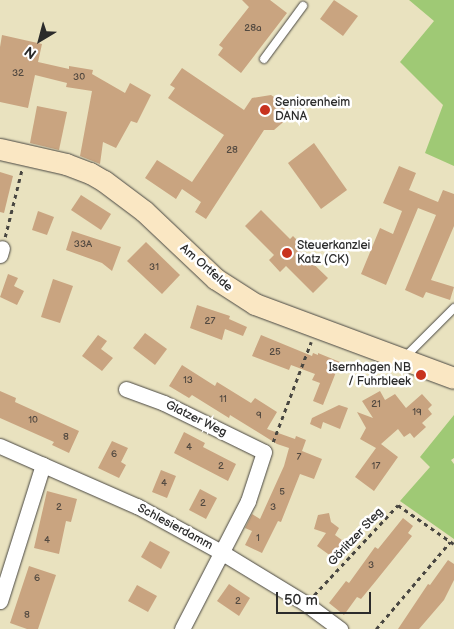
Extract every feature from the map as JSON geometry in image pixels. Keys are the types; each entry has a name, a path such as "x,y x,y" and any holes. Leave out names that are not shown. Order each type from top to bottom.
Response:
{"main road":[{"name":"Am Ortfelde","path":"0,149 79,168 104,181 144,211 216,279 255,304 454,378"}],"street":[{"name":"Glatzer Weg","path":"126,389 164,403 264,452"},
{"name":"Schlesierdamm","path":"0,446 137,506 222,552 305,603 340,629"},
{"path":"182,629 248,501 264,452"},
{"path":"0,601 43,465"}],"lane":[{"path":"264,59 304,6"},
{"path":"403,360 454,308"}],"path":[{"path":"1,252 26,154"},
{"path":"264,452 271,446 308,351"},
{"name":"Görlitzer Steg","path":"305,603 398,505 450,542"},
{"path":"376,629 450,542 454,544"}],"green space":[{"path":"409,0 454,0 454,166 425,153 443,105 400,62 434,21"},
{"path":"454,415 454,458 451,460 454,464 454,539 400,501 430,467 420,457"}],"building":[{"path":"242,0 270,0 287,13 241,73 218,55 223,48 219,45 249,7"},
{"path":"334,0 358,16 343,36 320,19"},
{"path":"2,35 42,44 38,62 69,69 69,66 93,70 92,74 125,93 130,83 151,95 137,123 131,121 116,148 103,142 100,164 80,156 92,91 66,87 67,83 35,75 28,108 0,102 0,47"},
{"path":"182,68 244,110 252,98 271,95 284,104 288,118 274,130 264,130 206,219 195,212 201,202 182,189 176,199 145,178 157,160 192,182 224,135 168,98 175,88 170,85"},
{"path":"37,106 67,112 59,150 30,143"},
{"path":"314,143 347,190 321,209 288,163"},
{"path":"399,166 416,173 409,190 438,202 443,190 454,194 454,226 431,280 454,287 450,300 426,292 423,298 405,290 436,215 418,208 386,285 361,274 380,228 393,234 402,211 383,203"},
{"path":"0,172 13,176 4,213 0,212"},
{"path":"81,195 111,214 101,230 71,210"},
{"name":"Steuerkanzlei Katz (CK)","path":"261,210 290,239 293,236 304,247 300,251 328,278 313,293 286,266 280,272 269,260 274,255 245,226"},
{"path":"38,211 54,217 47,235 32,230"},
{"path":"72,231 121,247 112,271 102,263 66,250"},
{"path":"146,242 180,275 162,294 127,261"},
{"path":"8,274 18,278 14,286 24,291 17,305 0,297"},
{"path":"53,279 73,286 60,323 41,317"},
{"path":"197,305 230,316 229,319 247,327 243,336 225,329 222,340 190,328"},
{"path":"145,333 167,349 155,365 133,348"},
{"path":"98,335 107,341 101,349 113,358 102,371 82,356"},
{"path":"261,335 312,356 313,353 318,355 318,353 340,362 323,405 313,401 320,383 312,380 315,374 291,365 289,370 252,356"},
{"path":"182,365 215,386 217,382 251,403 255,398 277,412 267,429 295,439 296,436 306,440 302,451 322,459 314,479 300,474 281,522 278,521 262,553 245,545 252,531 245,528 252,514 260,519 284,466 289,448 277,444 230,415 229,418 192,395 189,398 169,386"},
{"path":"0,391 16,398 15,402 79,431 69,453 52,445 54,442 0,418"},
{"path":"380,391 385,400 395,394 406,408 422,394 432,405 428,409 432,414 422,423 426,427 414,438 410,433 404,437 398,429 381,444 398,457 374,491 355,477 376,448 360,439 366,428 357,412 373,418 362,401"},
{"path":"339,405 348,408 340,429 323,422 321,429 310,424 312,418"},
{"path":"184,432 205,443 203,447 236,464 228,481 174,453"},
{"path":"112,441 128,448 121,462 126,465 119,478 98,468"},
{"path":"161,470 176,476 167,498 152,492"},
{"path":"200,489 217,498 206,519 189,510"},
{"path":"47,491 77,499 71,522 66,521 59,554 34,548"},
{"path":"329,513 331,522 339,528 335,535 346,543 335,559 317,546 326,533 314,529 318,515"},
{"path":"403,518 413,526 408,533 412,536 361,599 357,597 344,615 329,603 346,581 349,583 375,547 378,549"},
{"path":"150,541 170,552 161,569 141,557"},
{"path":"448,560 454,564 454,580 444,600 419,629 398,629 428,584 430,585"},
{"path":"29,566 56,575 38,629 27,629 10,623"},
{"path":"229,584 250,598 239,616 217,601"},
{"path":"137,585 157,596 148,612 128,601"}],"place":[{"name":"Seniorenheim DANA","path":"265,110"},
{"name":"Steuerkanzlei Katz (CK)","path":"287,253"},
{"name":"Isernhagen NB / Fuhrbleek","path":"421,375"}]}
